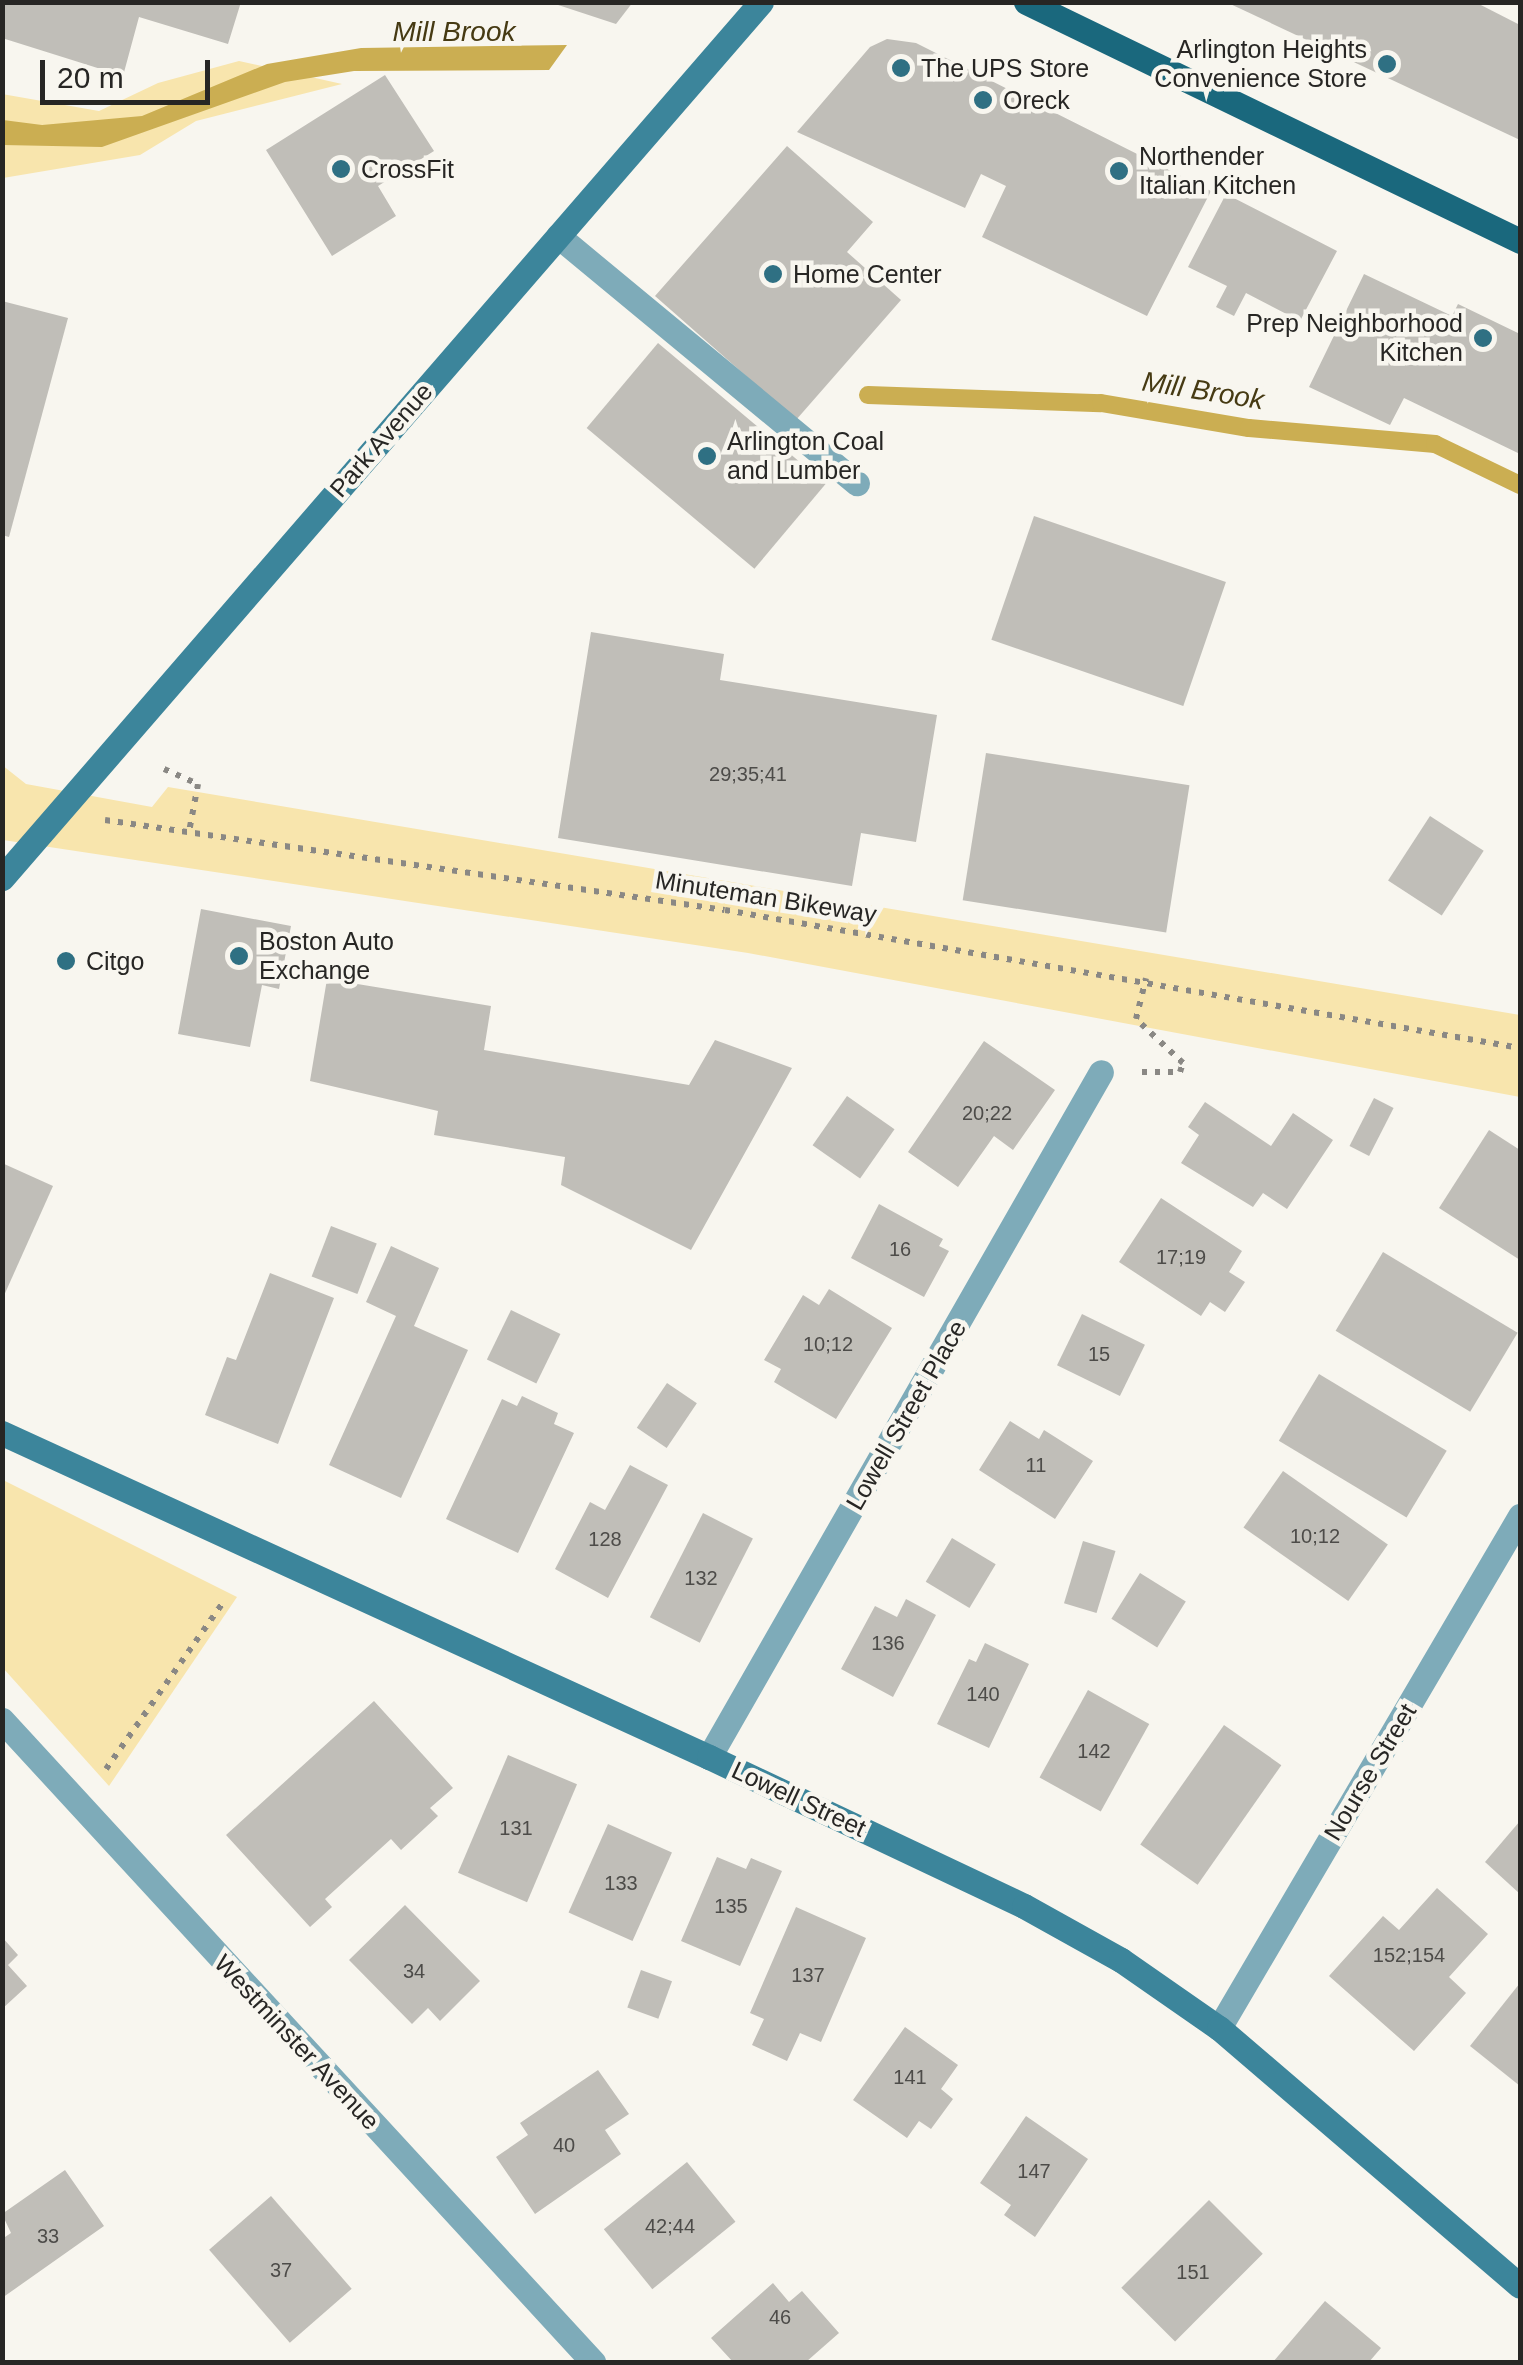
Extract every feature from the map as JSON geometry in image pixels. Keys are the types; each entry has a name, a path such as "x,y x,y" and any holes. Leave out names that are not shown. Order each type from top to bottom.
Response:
{"main road":[{"name":"Park Avenue","path":"9,870 760,2"},
{"path":"1026,2 1520,241"},
{"name":"Lowell Street","path":"2,1432 709,1757 1024,1906 1121,1960 1219,2028 1520,2286"}],"street":[{"path":"558,236 857,483"},
{"name":"Lowell Street Place","path":"709,1757 1100,1072"},
{"name":"Nourse Street","path":"1219,2028 1520,1516"},
{"name":"Westminster Avenue","path":"2,1720 593,2362"}],"path":[{"path":"164,769 198,784 189,832"},
{"name":"Minuteman Bikeway","path":"96,819 1146,978 1520,1048"},
{"path":"1100,1072 1180,1072 1184,1063 1136,1019 1146,978"},
{"path":"106,1769 222,1604"}],"shaded area":[{"path":"567,45 549,70 354,71 285,82 102,147 3,145 3,120 42,125 142,116 267,64 361,48"},
{"path":"239,61 342,84 196,121 140,155 3,178 2,94 99,111 158,83"},
{"path":"2,765 26,784 152,807 168,787 1520,1015 1520,1097 748,953 3,840"},
{"path":"3,1480 237,1597 109,1786 3,1668"}],"building":[{"path":"2,2 241,2 228,44 139,17 123,76 2,38"},
{"path":"549,2 633,2 616,24"},
{"path":"1226,2 1475,2 1520,25 1520,140"},
{"path":"887,39 916,43 1211,191 1147,316 982,237 1006,186 981,174 965,208 797,132 870,47"},
{"name":"CrossFit","path":"385,75 434,151 378,186 396,216 332,256 266,150"},
{"name":"Home Center","path":"787,146 873,222 847,252 901,300 796,420 655,296"},
{"path":"1226,194 1337,251 1300,321 1246,293 1234,316 1216,307 1227,286 1188,267"},
{"path":"1364,274 1452,316 1458,304 1520,334 1520,454 1404,398 1390,425 1309,387"},
{"path":"2,301 68,318 9,537 2,535"},
{"name":"Arlington Coal and Lumber","path":"658,343 826,484 754,569 587,428"},
{"path":"1034,516 1226,582 1183,706 991,640"},
{"path":"591,632 724,654 720,680 937,715 916,842 861,833 852,886 558,838"},
{"path":"986,753 1189,785 1166,932 963,900"},
{"path":"1430,816 1484,851 1442,915 1388,881"},
{"name":"Boston Auto Exchange","path":"201,909 291,926 279,989 262,985 250,1047 178,1034"},
{"path":"327,979 491,1006 484,1050 689,1085 715,1040 792,1068 691,1250 561,1185 565,1157 434,1135 438,1111 310,1081"},
{"path":"984,1041 1055,1090 1013,1150 994,1136 958,1187 908,1152"},
{"path":"847,1096 895,1129 860,1178 813,1145"},
{"path":"1374,1098 1394,1108 1369,1156 1349,1146"},
{"path":"1205,1102 1271,1146 1293,1113 1333,1140 1287,1209 1263,1193 1253,1207 1181,1163 1199,1135 1188,1127"},
{"path":"1489,1130 1520,1150 1520,1260 1439,1208"},
{"path":"2,1163 53,1186 2,1300"},
{"path":"1161,1198 1242,1251 1229,1272 1245,1282 1225,1312 1210,1302 1201,1316 1119,1262"},
{"path":"879,1204 943,1239 939,1246 949,1251 924,1297 851,1258"},
{"path":"331,1226 377,1244 357,1294 312,1276"},
{"path":"391,1246 439,1268 414,1326 468,1350 401,1498 329,1465 396,1316 366,1302"},
{"path":"1383,1252 1518,1333 1470,1412 1336,1331"},
{"path":"270,1273 334,1298 278,1444 205,1415 227,1357 236,1360"},
{"path":"829,1289 892,1328 836,1419 774,1382 781,1369 764,1360 803,1295 819,1305"},
{"path":"511,1310 560,1334 536,1384 487,1359"},
{"path":"1082,1314 1145,1345 1120,1396 1057,1365"},
{"path":"1319,1374 1447,1451 1407,1518 1279,1441"},
{"path":"667,1383 697,1403 667,1448 637,1428"},
{"path":"522,1396 558,1413 554,1424 574,1433 518,1553 446,1519 502,1399 517,1406"},
{"path":"1010,1421 1039,1439 1044,1430 1093,1461 1055,1519 979,1470"},
{"path":"630,1465 668,1485 608,1598 555,1569 590,1502 605,1510"},
{"path":"1283,1471 1388,1544 1348,1601 1243,1528"},
{"path":"703,1513 753,1538 700,1643 650,1617"},
{"path":"952,1538 996,1564 969,1608 926,1582"},
{"path":"1083,1541 1116,1551 1097,1613 1064,1603"},
{"path":"1140,1573 1186,1602 1157,1647 1111,1619"},
{"path":"906,1599 936,1615 893,1697 841,1669 875,1606 897,1617"},
{"path":"985,1643 1029,1664 989,1748 937,1724 969,1659 976,1662"},
{"path":"1088,1690 1149,1724 1101,1811 1040,1777"},
{"path":"374,1701 453,1788 430,1808 438,1816 401,1850 391,1839 325,1899 332,1907 310,1927 226,1835"},
{"path":"1224,1725 1281,1765 1198,1885 1140,1845"},
{"path":"508,1755 577,1784 527,1902 458,1873"},
{"path":"1520,1821 1520,1894 1485,1862"},
{"path":"608,1824 672,1852 632,1941 569,1913"},
{"path":"717,1857 746,1869 751,1858 782,1871 740,1966 681,1941"},
{"path":"1437,1888 1488,1934 1449,1977 1466,1993 1414,2051 1329,1976 1383,1916 1399,1930"},
{"path":"405,1905 480,1981 440,2021 428,2008 412,2024 349,1960"},
{"path":"796,1907 866,1938 821,2042 800,2033 787,2061 752,2045 764,2019 750,2013"},
{"path":"2,1937 18,1955 8,1965 27,1986 2,2009"},
{"path":"641,1970 672,1981 658,2019 627,2008"},
{"path":"1520,1983 1520,2086 1470,2046"},
{"path":"905,2027 958,2065 941,2089 953,2099 931,2129 919,2121 907,2138 853,2100"},
{"path":"598,2070 629,2114 605,2130 621,2154 535,2214 496,2157 528,2135 520,2123"},
{"path":"1026,2116 1088,2159 1035,2237 1004,2215 1011,2205 980,2183"},
{"path":"687,2162 735,2222 652,2289 604,2229"},
{"path":"65,2170 104,2226 2,2298 2,2239 11,2233 2,2214"},
{"path":"271,2196 352,2289 290,2343 209,2250"},
{"path":"1209,2200 1263,2254 1175,2341 1121,2288"},
{"path":"773,2283 789,2302 802,2291 839,2333 806,2362 733,2362 711,2338"},
{"path":"1325,2301 1381,2348 1369,2362 1273,2362"}],"waterway":[{"name":"Mill Brook","path":"868,395 1101,403 1249,428 1435,444 1520,485"}],"place":[{"name":"Arlington Heights Convenience Store","path":"1387,64"},
{"name":"The UPS Store","path":"901,68"},
{"name":"Oreck","path":"983,100"},
{"name":"CrossFit","path":"341,169"},
{"name":"Northender Italian Kitchen","path":"1119,171"},
{"name":"Home Center","path":"773,274"},
{"name":"Prep Neighborhood Kitchen","path":"1483,338"},
{"name":"Arlington Coal and Lumber","path":"707,456"},
{"name":"Boston Auto Exchange","path":"239,956"},
{"name":"Citgo","path":"66,961"}]}
